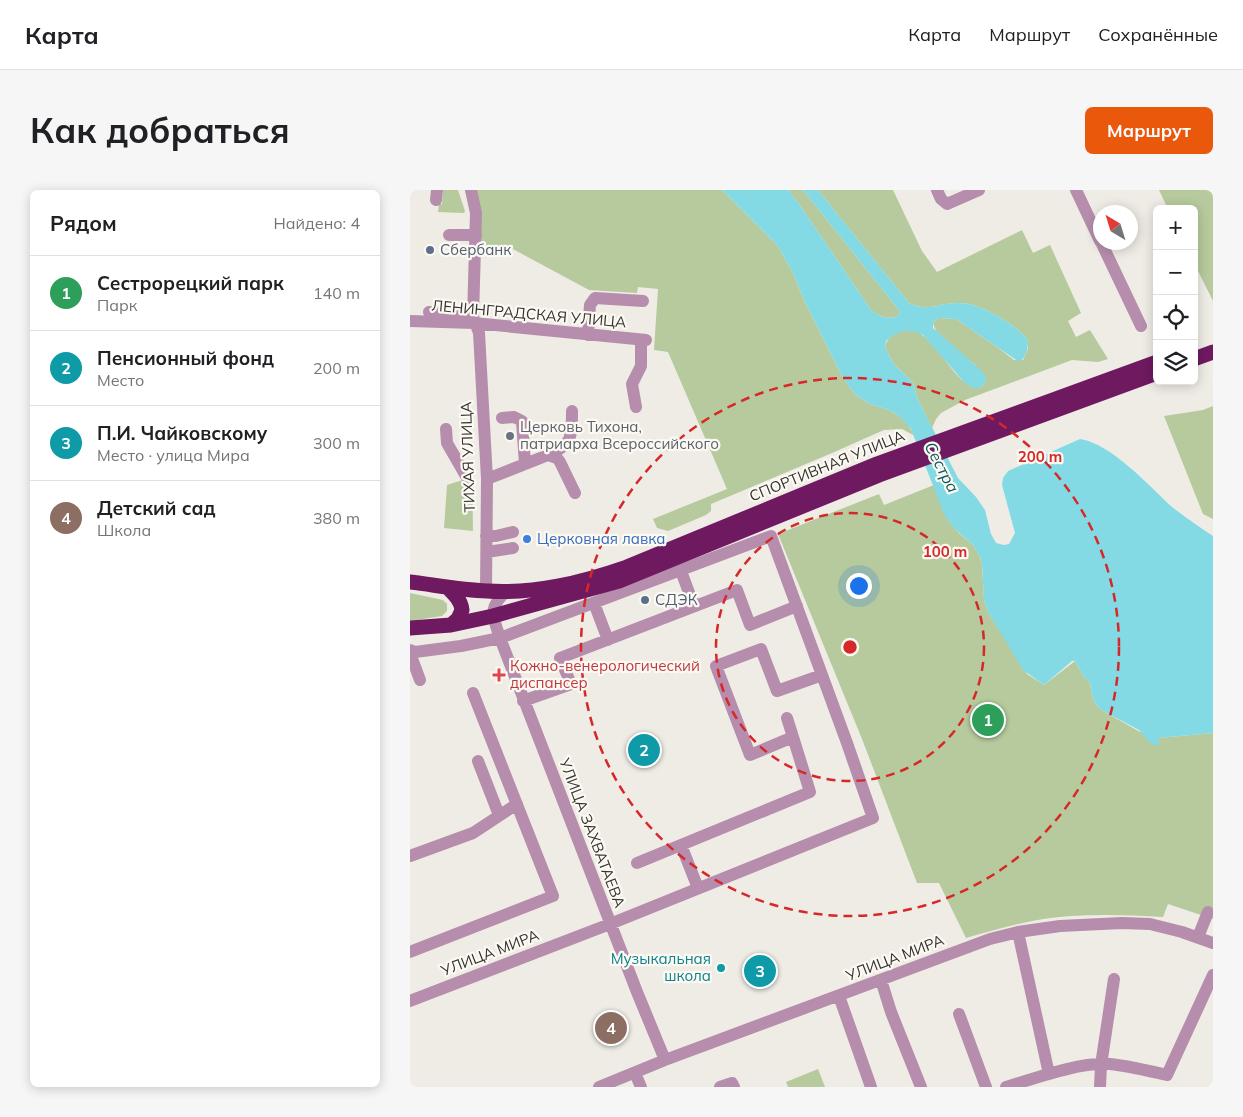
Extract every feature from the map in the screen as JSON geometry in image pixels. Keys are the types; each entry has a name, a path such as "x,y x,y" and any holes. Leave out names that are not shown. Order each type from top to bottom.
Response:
{"highway":[{"path":"1198,347 1213,341"},
{"path":"1198,358 1213,352"},
{"name":"СПОРТИВНАЯ УЛИЦА","path":"570,590 619,581 671,561 878,469 1153,364"},
{"name":"СПОРТИВНАЯ УЛИЦА","path":"982,430 1153,374"},
{"path":"410,582 486,591 570,590"},
{"path":"447,586 461,603 462,610 458,619 451,625"},
{"path":"410,628 451,625 493,616 570,590"}],"street":[{"name":"ТИХАЯ УЛИЦА","path":"471,190 476,213 474,319 479,333 487,479 486,591"},
{"path":"937,190 941,199 947,204 979,190"},
{"path":"1076,190 1093,225"},
{"path":"449,234 476,235"},
{"path":"1105,250 1141,326"},
{"path":"588,335 590,305 595,298 643,300"},
{"path":"429,312 474,319"},
{"name":"ЛЕНИНГРАДСКАЯ УЛИЦА","path":"410,321 474,319 588,335 644,340 641,366 632,384 636,407"},
{"path":"487,479 563,448 570,439 572,411"},
{"path":"502,418 514,417 522,421 525,464"},
{"path":"446,429 447,443 466,476"},
{"path":"543,457 557,458 575,493"},
{"path":"486,536 513,532"},
{"path":"420,680 410,651 461,646 500,638 771,536 822,675 778,691 761,649 716,666 750,754 793,737"},
{"path":"487,552 513,548"},
{"path":"681,571 694,606"},
{"path":"523,701 571,684 560,658 737,590 750,625 797,606"},
{"path":"493,616 495,603 507,591"},
{"path":"594,603 608,640"},
{"name":"УЛИЦА ЗАХВАТАЕВА","path":"493,616 523,701 665,1060"},
{"name":"УЛИЦА МИРА","path":"410,1001 610,924 873,818 822,675"},
{"path":"410,952 553,896 473,693"},
{"path":"637,862 810,792 787,718"},
{"path":"478,761 499,815"},
{"path":"410,856 473,833 517,804"},
{"path":"681,845 698,888"},
{"path":"1198,937 1208,912"},
{"name":"УЛИЦА МИРА","path":"598,1087 665,1060 990,939 1018,932 1077,924 1150,924 1213,943"},
{"path":"1018,932 1049,1074"},
{"path":"1006,1087 1049,1074 1082,1067 1110,1064 1167,1075 1213,975"},
{"path":"1100,1087 1101,1065 1114,979"},
{"path":"881,980 891,1012 921,1087"},
{"path":"839,996 871,1087"},
{"path":"959,1014 986,1087"},
{"path":"635,1073 641,1087"},
{"path":"720,1087 732,1083 734,1087"}],"green space":[{"path":"443,190 458,190 464,213 438,212 439,204 442,204"},
{"path":"476,190 722,190 777,245 792,271 805,302 842,376 850,388 857,396 870,404 889,410 899,416 906,422 915,436 902,429 884,430 711,504 711,511 706,515 668,531 657,528 653,519 727,489 668,352 654,350 658,289 638,287 637,293 589,290 511,248 481,245"},
{"path":"788,190 803,190 898,309 900,314 889,318 871,310"},
{"path":"818,190 893,190 922,251 937,272 1022,230 1033,253 1050,245 1081,313 1068,321 1076,337 1090,330 1108,359 1098,362 1072,360 965,400 941,413 932,428 918,400 913,383 894,364 885,348 890,338 896,333 909,330 920,334 930,342 969,385 980,388 985,383 977,368 944,340 933,322 939,318 956,319 1014,360 1023,360 1028,349 1028,340 1006,321 987,310 968,304 952,303 923,307 909,303"},
{"path":"1159,190 1213,190 1213,301 1198,271 1198,205 1166,205"},
{"path":"1213,406 1213,519 1203,514 1164,416 1203,410"},
{"path":"472,477 473,531 444,528 447,485"},
{"path":"934,485 949,521 973,545 980,557 984,599 988,612 1027,674 1044,685 1075,661 1082,674 1090,683 1093,699 1097,706 1142,733 1158,738 1213,733 1213,919 1168,904 1163,917 1082,915 1058,917 1018,924 966,938 939,883 917,883 862,739 778,534 879,494 884,505"},
{"path":"410,593 443,600 447,604 447,611 442,616 410,621"},
{"path":"818,1069 825,1087 788,1087 786,1082"}],"water":[{"name":"Сестра","path":"722,190 788,190 871,310 878,314 893,318 900,314 898,309 803,190 818,190 909,303 923,307 952,303 968,304 987,310 1006,321 1028,340 1025,355 1019,362 956,319 939,318 933,322 933,328 983,372 986,379 980,388 973,388 964,382 923,335 913,331 904,331 895,334 886,341 885,348 894,364 913,383 918,400 958,478 976,497 985,510 991,534 996,543 1009,544 1015,533 1002,485 1003,478 1008,471 1080,439 1092,442 1117,457 1172,507 1213,536 1213,733 1158,738 1159,745 1154,745 1139,730 1097,706 1093,699 1090,683 1082,674 1075,661 1072,661 1044,685 1023,670 988,612 984,599 980,557 973,545 953,527 944,514 911,429 899,416 889,410 870,404 857,396 850,388 842,376 805,302 792,271 777,245"}],"place":[{"name":"Сбербанк","path":"430,250"},
{"name":"Церковь Тихона, патриарха Всероссийского","path":"510,436"},
{"name":"Церковная лавка","path":"527,539"},
{"name":"СДЭК","path":"645,600"},
{"name":"Кожно-венерологический диспансер","path":"499,675"},
{"name":"Сестрорецкий парк","path":"988,720"},
{"name":"Пенсионный фонд","path":"644,750"},
{"name":"Музыкальная школа","path":"721,968"},
{"name":"П.И. Чайковскому","path":"760,971"},
{"name":"Детский сад","path":"611,1028"}]}
